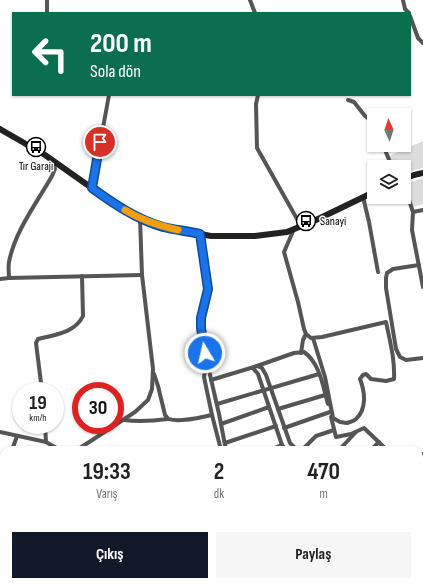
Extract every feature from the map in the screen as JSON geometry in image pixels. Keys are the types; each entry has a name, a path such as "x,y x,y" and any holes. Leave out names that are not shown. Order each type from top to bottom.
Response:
{"main road":[{"path":"0,129 46,155 113,203 135,216 163,227 211,236 254,236 287,232 316,220 367,195"},
{"path":"411,176 423,173"}],"street":[{"path":"46,12 47,0"},
{"path":"250,0 255,12"},
{"path":"403,0 405,9 407,12"},
{"path":"411,19 418,38 423,43"},
{"path":"92,188 108,96"},
{"path":"258,96 256,104 257,148 301,226"},
{"path":"348,100 354,102 367,118"},
{"path":"9,278 8,264 15,240 52,176 55,169 53,161"},
{"path":"363,197 378,272"},
{"path":"410,204 413,212 412,230 423,287"},
{"path":"413,212 423,210"},
{"path":"124,420 148,400 152,389 153,369 142,275 140,218"},
{"path":"294,229 284,252 306,334 311,338 314,338 322,338 386,322 391,346 394,379 386,381 372,379 366,374 363,375 360,379 363,387 364,401 361,412 356,419 347,423 340,422 333,418 325,377 314,338"},
{"path":"200,234 208,289 201,318 201,328 225,446"},
{"path":"419,265 393,269 387,273 386,288 396,349 400,358 406,360 423,358"},
{"path":"0,279 142,275"},
{"path":"41,382 36,343 38,339 61,334 70,330 80,321 83,316 82,276"},
{"path":"301,353 303,340 306,334"},
{"path":"211,380 255,367 294,353 304,352 309,356 319,374 336,437 351,434 364,428 383,446"},
{"path":"208,365 205,370 204,377 220,446"},
{"path":"255,367 262,368 266,375 284,428 290,443 293,446"},
{"path":"255,367 282,445"},
{"path":"153,369 165,415 168,419"},
{"path":"217,404 319,374"},
{"path":"278,409 325,395"},
{"path":"221,424 269,407"},
{"path":"284,428 330,412"},
{"path":"124,420 135,422 168,419 185,420 212,415"},
{"path":"225,443 276,426"},
{"path":"306,446 316,436 334,430"},
{"path":"343,446 358,431"},
{"path":"0,432 46,442 53,446"},
{"path":"46,434 46,442"},
{"path":"83,446 102,434"},
{"path":"13,446 17,436"},
{"path":"375,446 379,442"}],"shaded area":[{"path":"423,141 423,168 411,171 411,160 390,160 389,156 398,152 411,152 411,146"},
{"path":"423,178 423,204 413,207 411,200 411,182"}],"slow traffic":[{"path":"125,210 135,216 163,227 178,230"}],"place":[{"name":"Tır Garajı","path":"36,147"},
{"name":"Sanayi","path":"306,221"}],"route":[{"path":"100,142 92,188 135,216 163,227 200,234 208,289 201,318 205,353"}]}
